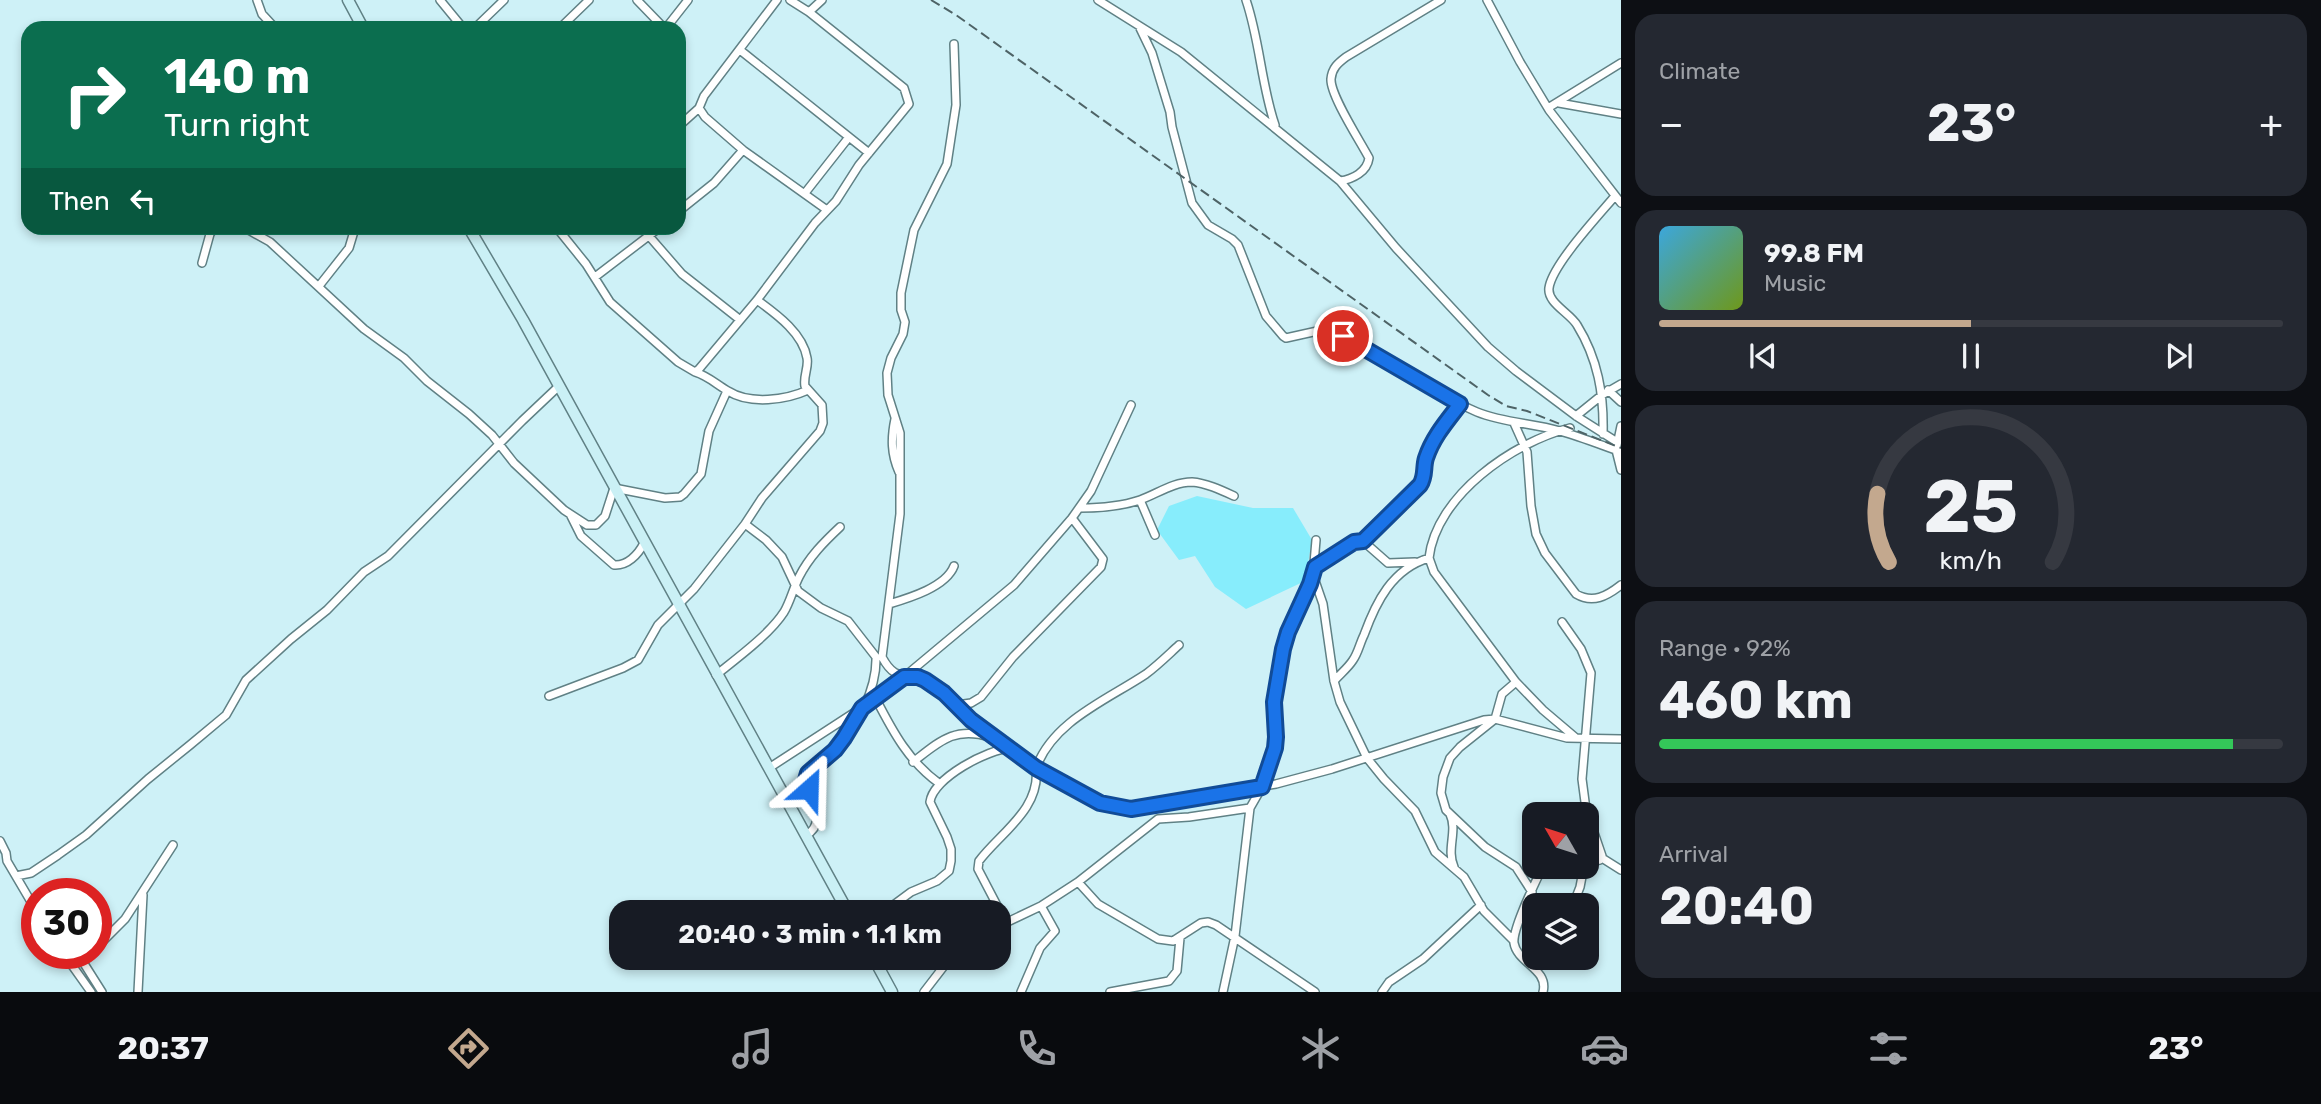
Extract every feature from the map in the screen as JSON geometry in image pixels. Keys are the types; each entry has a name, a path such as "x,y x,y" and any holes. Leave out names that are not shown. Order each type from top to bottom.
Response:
{"main road":[{"path":"348,0 359,21"},
{"path":"473,235 841,900"},
{"path":"880,970 892,992"}],"street":[{"path":"257,0 262,14 268,21"},
{"path":"440,0 457,21"},
{"path":"482,21 503,0"},
{"path":"567,21 589,0"},
{"path":"637,0 658,21"},
{"path":"671,21 688,0"},
{"path":"686,120 699,108 704,96 777,0"},
{"path":"695,372 757,300 908,106 908,95 904,88 809,12 790,0"},
{"path":"809,12 822,0"},
{"path":"1098,0 1181,52 1340,181 1405,257 1488,346 1516,371 1576,416 1619,440"},
{"path":"1246,0 1275,127"},
{"path":"1340,181 1359,174 1368,164 1369,158 1331,87 1332,71 1346,57 1440,0"},
{"path":"1487,0 1548,108 1621,204"},
{"path":"1139,26 1152,52 1170,112 1192,203 1208,225 1238,245 1266,316 1286,338 1322,330 1332,331 1460,404 1492,418 1619,440"},
{"path":"954,44 956,105 947,164 914,230 901,293 901,310 905,322 903,334 887,373 888,395 900,433 900,514 882,657 892,671 904,677 925,680 944,693 971,720 1036,768 1100,803 1131,809 1262,787 1367,758 1410,742 1451,732 1471,723 1495,719 1555,735 1621,739"},
{"path":"740,50 869,153"},
{"path":"1548,108 1621,63"},
{"path":"1559,103 1621,114"},
{"path":"699,108 705,117 743,150 827,209"},
{"path":"805,193 849,137"},
{"path":"686,205 714,183 743,150"},
{"path":"1603,433 1605,393 1588,344 1575,321 1551,298 1549,290 1550,283 1564,260 1615,196"},
{"path":"202,263 210,235"},
{"path":"258,235 270,242 364,329 404,358 427,381 469,414 514,463 571,516 587,525 600,523 614,488 665,498 680,497 684,494 701,474 709,431 727,391"},
{"path":"318,286 349,247 353,235"},
{"path":"562,235 610,302 678,362 713,380 727,391 744,397 770,400 795,396 808,390"},
{"path":"595,278 649,236 682,274 739,319"},
{"path":"549,696 638,660 658,625 701,580 767,492 820,431 823,423 822,405 819,398 808,390 804,381 808,361 803,345 776,314 757,300"},
{"path":"1576,416 1621,384"},
{"path":"16,876 31,873 86,835 148,779 226,715 246,680 299,631 327,610 364,572 388,556 559,386"},
{"path":"1605,393 1621,402"},
{"path":"1223,992 1235,936 1250,808 1262,787 1275,748 1274,702 1288,632 1314,571 1354,542 1363,541 1420,485 1432,444 1460,404"},
{"path":"769,768 876,699 1014,585 1080,508 1131,405"},
{"path":"1514,423 1526,447 1536,534 1545,553 1576,594 1582,597 1597,598 1607,595 1621,585"},
{"path":"1570,428 1499,462 1458,497 1431,542 1429,558 1434,572 1516,682 1543,710 1580,738"},
{"path":"1619,440 1621,470"},
{"path":"1080,508 1140,500 1167,488 1192,482 1211,486 1234,496"},
{"path":"1140,500 1155,535"},
{"path":"571,516 580,536 614,565 621,565 632,558 644,543"},
{"path":"957,705 971,703 981,697 1013,657 1101,566 1102,559 1098,552 1072,518"},
{"path":"745,524 782,557 794,587 821,608 848,621 876,657 875,676 862,708 839,744 808,773 806,780 814,800 816,821 814,828 806,835"},
{"path":"716,675 775,623 786,609 794,587 810,559 840,527"},
{"path":"1316,540 1314,571 1325,615 1334,681 1340,702 1367,758 1415,811 1435,852 1469,884 1481,905 1513,940 1517,951 1541,977 1545,986 1543,992"},
{"path":"1363,541 1388,563 1429,558"},
{"path":"1334,681 1355,657 1385,589 1419,561"},
{"path":"889,604 916,595 948,577 954,566"},
{"path":"1562,622 1585,656 1591,673 1580,738 1586,802"},
{"path":"994,900 978,869 979,861 1019,818 1035,786 1036,768 1052,739 1098,704 1147,673 1179,645"},
{"path":"1454,867 1450,855 1453,821 1442,799 1446,767 1454,752 1495,719 1502,694 1516,682"},
{"path":"876,699 913,762 940,785"},
{"path":"913,762 939,743 960,733 970,731 999,739"},
{"path":"900,900 911,892 937,881 948,871 951,861 951,849 930,802 931,794 983,755 1001,748 1011,748"},
{"path":"1011,922 1077,882 1158,819 1250,808"},
{"path":"1450,814 1490,851 1516,867 1532,892"},
{"path":"0,841 6,853 6,862 21,885"},
{"path":"112,932 125,919 173,845"},
{"path":"1600,852 1602,858 1621,870"},
{"path":"0,868 6,862"},
{"path":"1513,940 1538,879"},
{"path":"1077,882 1098,904 1158,939 1173,941 1201,923 1208,922 1235,936 1315,992"},
{"path":"138,992 143,893"},
{"path":"1382,992 1389,982 1423,959 1481,905"},
{"path":"1021,992 1040,948 1055,931 1041,906"},
{"path":"1110,992 1169,981 1177,971 1180,938"},
{"path":"78,969 91,992"},
{"path":"88,969 102,992"},
{"path":"923,992 941,970"}],"shaded area":[{"path":"1197,496 1253,508 1293,508 1312,540 1305,581 1246,609 1215,587 1195,556 1179,560 1157,530 1169,506"}],"railway":[{"path":"931,0 956,15 1488,395 1506,406 1527,411 1621,448"}],"route":[{"path":"809,789 806,780 808,773 835,750 862,708 904,677 925,680 944,693 971,720 1036,768 1100,803 1120,808 1143,808 1262,787 1275,748 1274,702 1283,649 1315,567 1354,542 1363,541 1420,485 1432,444 1460,404 1343,336"}]}
